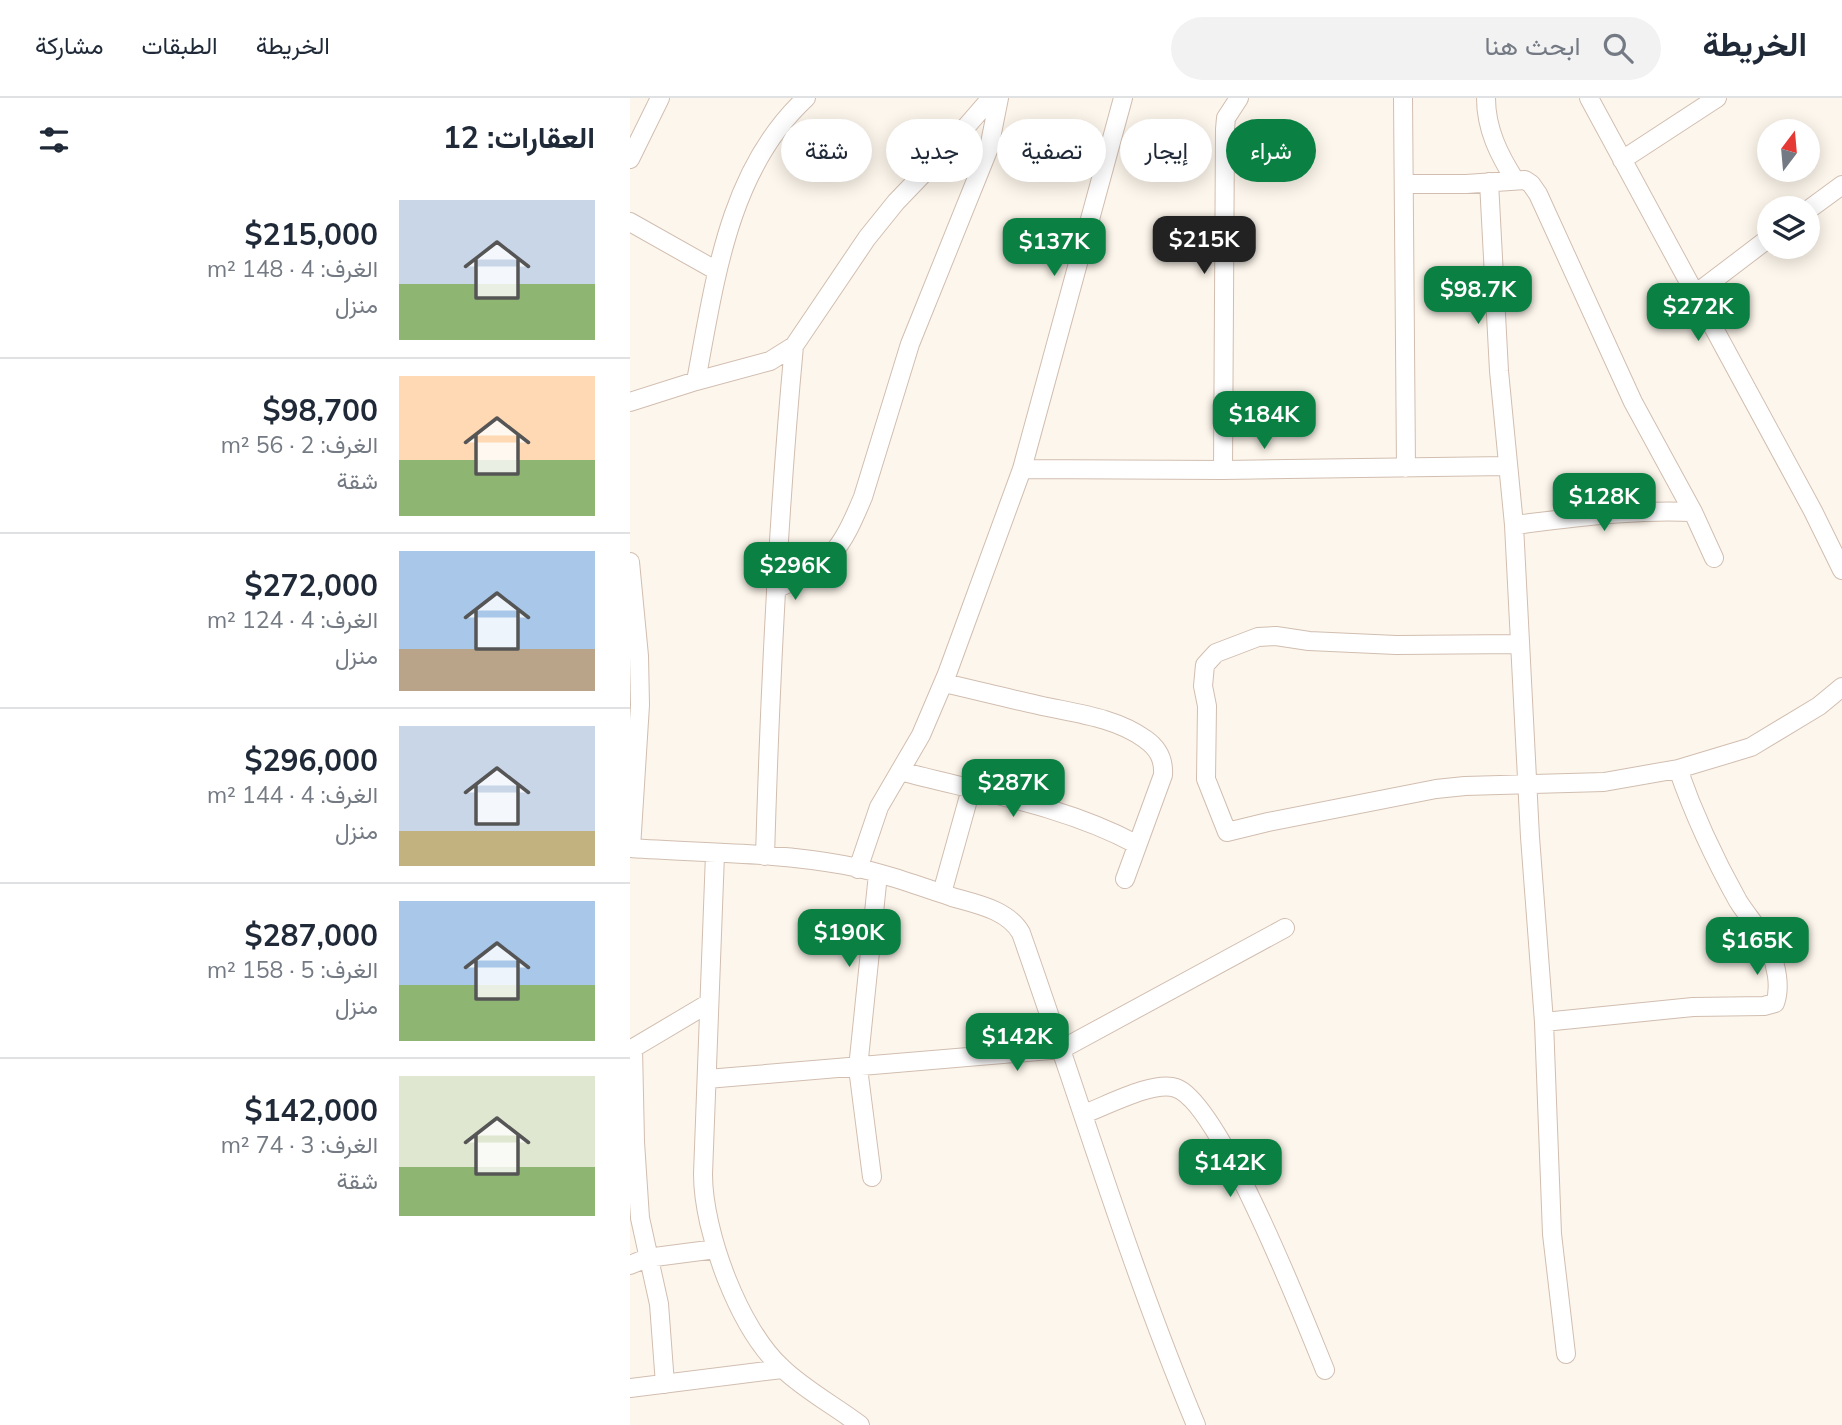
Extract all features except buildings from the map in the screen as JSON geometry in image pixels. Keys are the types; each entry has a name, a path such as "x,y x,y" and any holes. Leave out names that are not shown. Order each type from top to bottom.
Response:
{"street":[{"path":"630,159 660,98"},
{"path":"696,381 717,271 732,217 755,165 785,120 807,98"},
{"path":"974,119 991,98"},
{"path":"776,589 813,572 829,558 851,524 863,497 921,315 989,148 999,98"},
{"path":"858,869 879,807 921,735 944,683 1022,469 1123,98"},
{"path":"1223,470 1225,129 1226,118 1238,98"},
{"path":"1403,98 1406,468"},
{"path":"1486,98 1490,127 1499,154 1515,180"},
{"path":"1589,98 1813,511 1842,570"},
{"path":"1622,160 1717,98"},
{"path":"983,143 989,148"},
{"path":"1404,184 1515,180 1525,180 1531,184 1538,194 1633,402 1693,512 1714,558"},
{"path":"630,402 770,361 794,346 867,238 915,182"},
{"path":"1489,182 1499,371 1514,525 1527,785 1544,1022 1552,1234 1566,1354"},
{"path":"1820,201 1842,185"},
{"path":"630,222 717,271"},
{"path":"1694,295 1757,247"},
{"path":"765,856 781,494 794,346"},
{"path":"1022,469 1223,470 1507,466"},
{"path":"1514,525 1606,513 1656,510 1693,512"},
{"path":"630,562 640,705 631,848 822,861 942,893 1015,922 1062,1049 1160,1340 1196,1425"},
{"path":"1519,644 1396,645 1309,641 1276,636 1258,637 1216,653 1205,665 1203,685 1208,706 1206,779 1227,832 1436,789 1604,782 1678,769 1751,747 1819,706 1842,687"},
{"path":"944,683 1113,722 1152,745 1161,755 1163,775 1125,879"},
{"path":"1544,1022 1693,1007 1765,1006 1775,1003 1777,981 1769,948 1741,906 1714,857 1678,769"},
{"path":"900,771 1063,812 1115,832 1136,844"},
{"path":"942,893 971,789"},
{"path":"715,854 703,1189 705,1210 716,1249 743,1313 766,1349 782,1368 860,1425"},
{"path":"872,1177 858,1068 878,874"},
{"path":"707,1079 1062,1049 1285,928"},
{"path":"665,1384 659,1304 640,1217 636,1180 631,1049 709,1003"},
{"path":"1084,1114 1144,1091 1164,1087 1177,1088 1185,1094 1219,1139 1242,1178 1290,1282 1325,1370"},
{"path":"630,1265 648,1258 716,1249"},
{"path":"630,1388 782,1368"}]}
